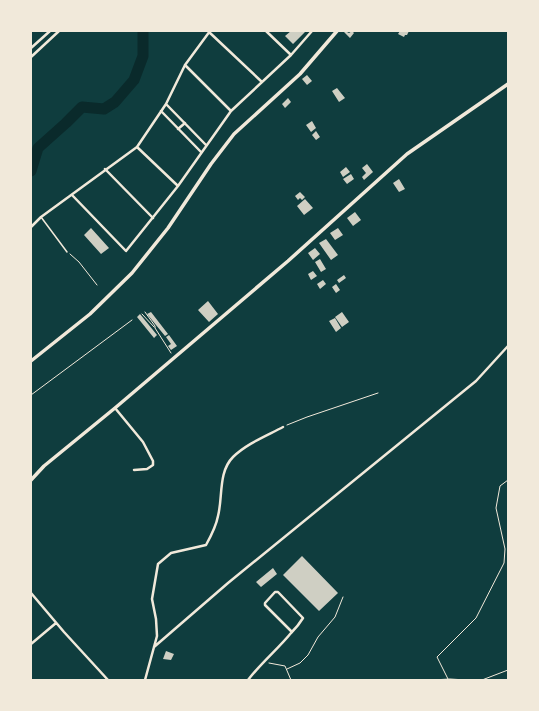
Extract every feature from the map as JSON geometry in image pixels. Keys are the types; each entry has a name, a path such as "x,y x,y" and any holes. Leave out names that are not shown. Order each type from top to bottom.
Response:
{"street":[{"path":"31,48 50,31"},
{"path":"31,57 59,31"},
{"path":"266,31 291,55"},
{"path":"72,195 126,251 178,186 231,111 291,55 312,31"},
{"path":"31,361 90,314 132,273 168,228 234,134 300,74 337,31"},
{"path":"31,227 41,217 72,195 104,169 137,147 166,104 185,65 210,32 262,82"},
{"path":"185,65 231,111"},
{"path":"31,480 44,466 115,408 288,261 407,154 508,84"},
{"path":"166,104 206,145"},
{"path":"161,111 201,152"},
{"path":"178,129 185,123"},
{"path":"137,147 178,186"},
{"path":"104,169 153,218"},
{"path":"154,647 228,583 476,381 508,346"},
{"path":"115,408 143,442 153,461 153,465 151,467 134,470"},
{"path":"145,680 157,636 156,619 152,599 158,564 171,553 206,544 215,528 219,515 222,482 225,470 231,458 243,449 283,427"},
{"path":"248,680 292,632 302,621 303,616 278,592 275,592 264,605 292,632"},
{"path":"31,593 108,680"},
{"path":"31,644 56,623"}],"lane":[{"path":"41,217 67,252"}],"path":[{"path":"67,252 79,262 97,285"},
{"path":"145,312 174,357"},
{"path":"142,314 155,328"},
{"path":"31,395 132,320"},
{"path":"283,427 307,417 378,394"},
{"path":"448,679 437,657 476,618 504,563 505,549 496,508 500,486 508,480"},
{"path":"286,670 300,663 308,655 318,637 335,617 343,597"},
{"path":"269,662 285,666 291,680"},
{"path":"482,680 508,670"},
{"path":"432,680 466,680"}],"building":[{"path":"291,31 305,32 293,44 285,36"},
{"path":"352,31 354,33 350,38 344,32 349,33"},
{"path":"400,31 409,31 404,37 398,34"},
{"path":"307,75 312,81 307,85 302,79"},
{"path":"337,88 345,98 339,102 332,91"},
{"path":"288,98 291,102 285,108 282,104"},
{"path":"312,121 316,128 311,132 306,125"},
{"path":"316,131 320,137 316,140 312,135"},
{"path":"367,164 373,172 364,180 362,177 366,173 362,168"},
{"path":"346,167 350,172 343,177 340,172"},
{"path":"351,174 354,179 347,184 343,179"},
{"path":"399,179 405,189 399,192 393,183"},
{"path":"300,192 305,197 302,200 300,198 298,200 295,196"},
{"path":"305,199 313,208 304,215 297,206"},
{"path":"355,212 361,220 353,226 347,218"},
{"path":"91,228 109,248 101,254 84,235"},
{"path":"338,228 343,235 335,240 330,233"},
{"path":"326,239 338,255 331,260 319,243"},
{"path":"315,248 320,254 313,260 308,253"},
{"path":"320,259 326,269 321,272 315,262"},
{"path":"313,271 317,276 311,280 308,274"},
{"path":"344,275 346,278 339,283 337,280"},
{"path":"323,280 326,284 320,289 317,284"},
{"path":"336,284 340,290 336,293 332,287"},
{"path":"208,301 218,314 209,322 198,310"},
{"path":"151,312 168,334 165,336 147,314"},
{"path":"342,312 349,322 342,327 335,317"},
{"path":"140,314 157,335 154,338 137,317"},
{"path":"335,318 341,328 336,332 329,321"},
{"path":"169,335 177,346 171,350 168,346 171,344 166,337"},
{"path":"302,556 338,593 319,611 283,575"},
{"path":"273,568 277,574 261,587 256,582"},
{"path":"166,651 174,654 171,660 163,659"}],"waterway":[{"path":"31,171 38,148 82,107 104,109 115,102 134,80 143,56 143,31"}]}
